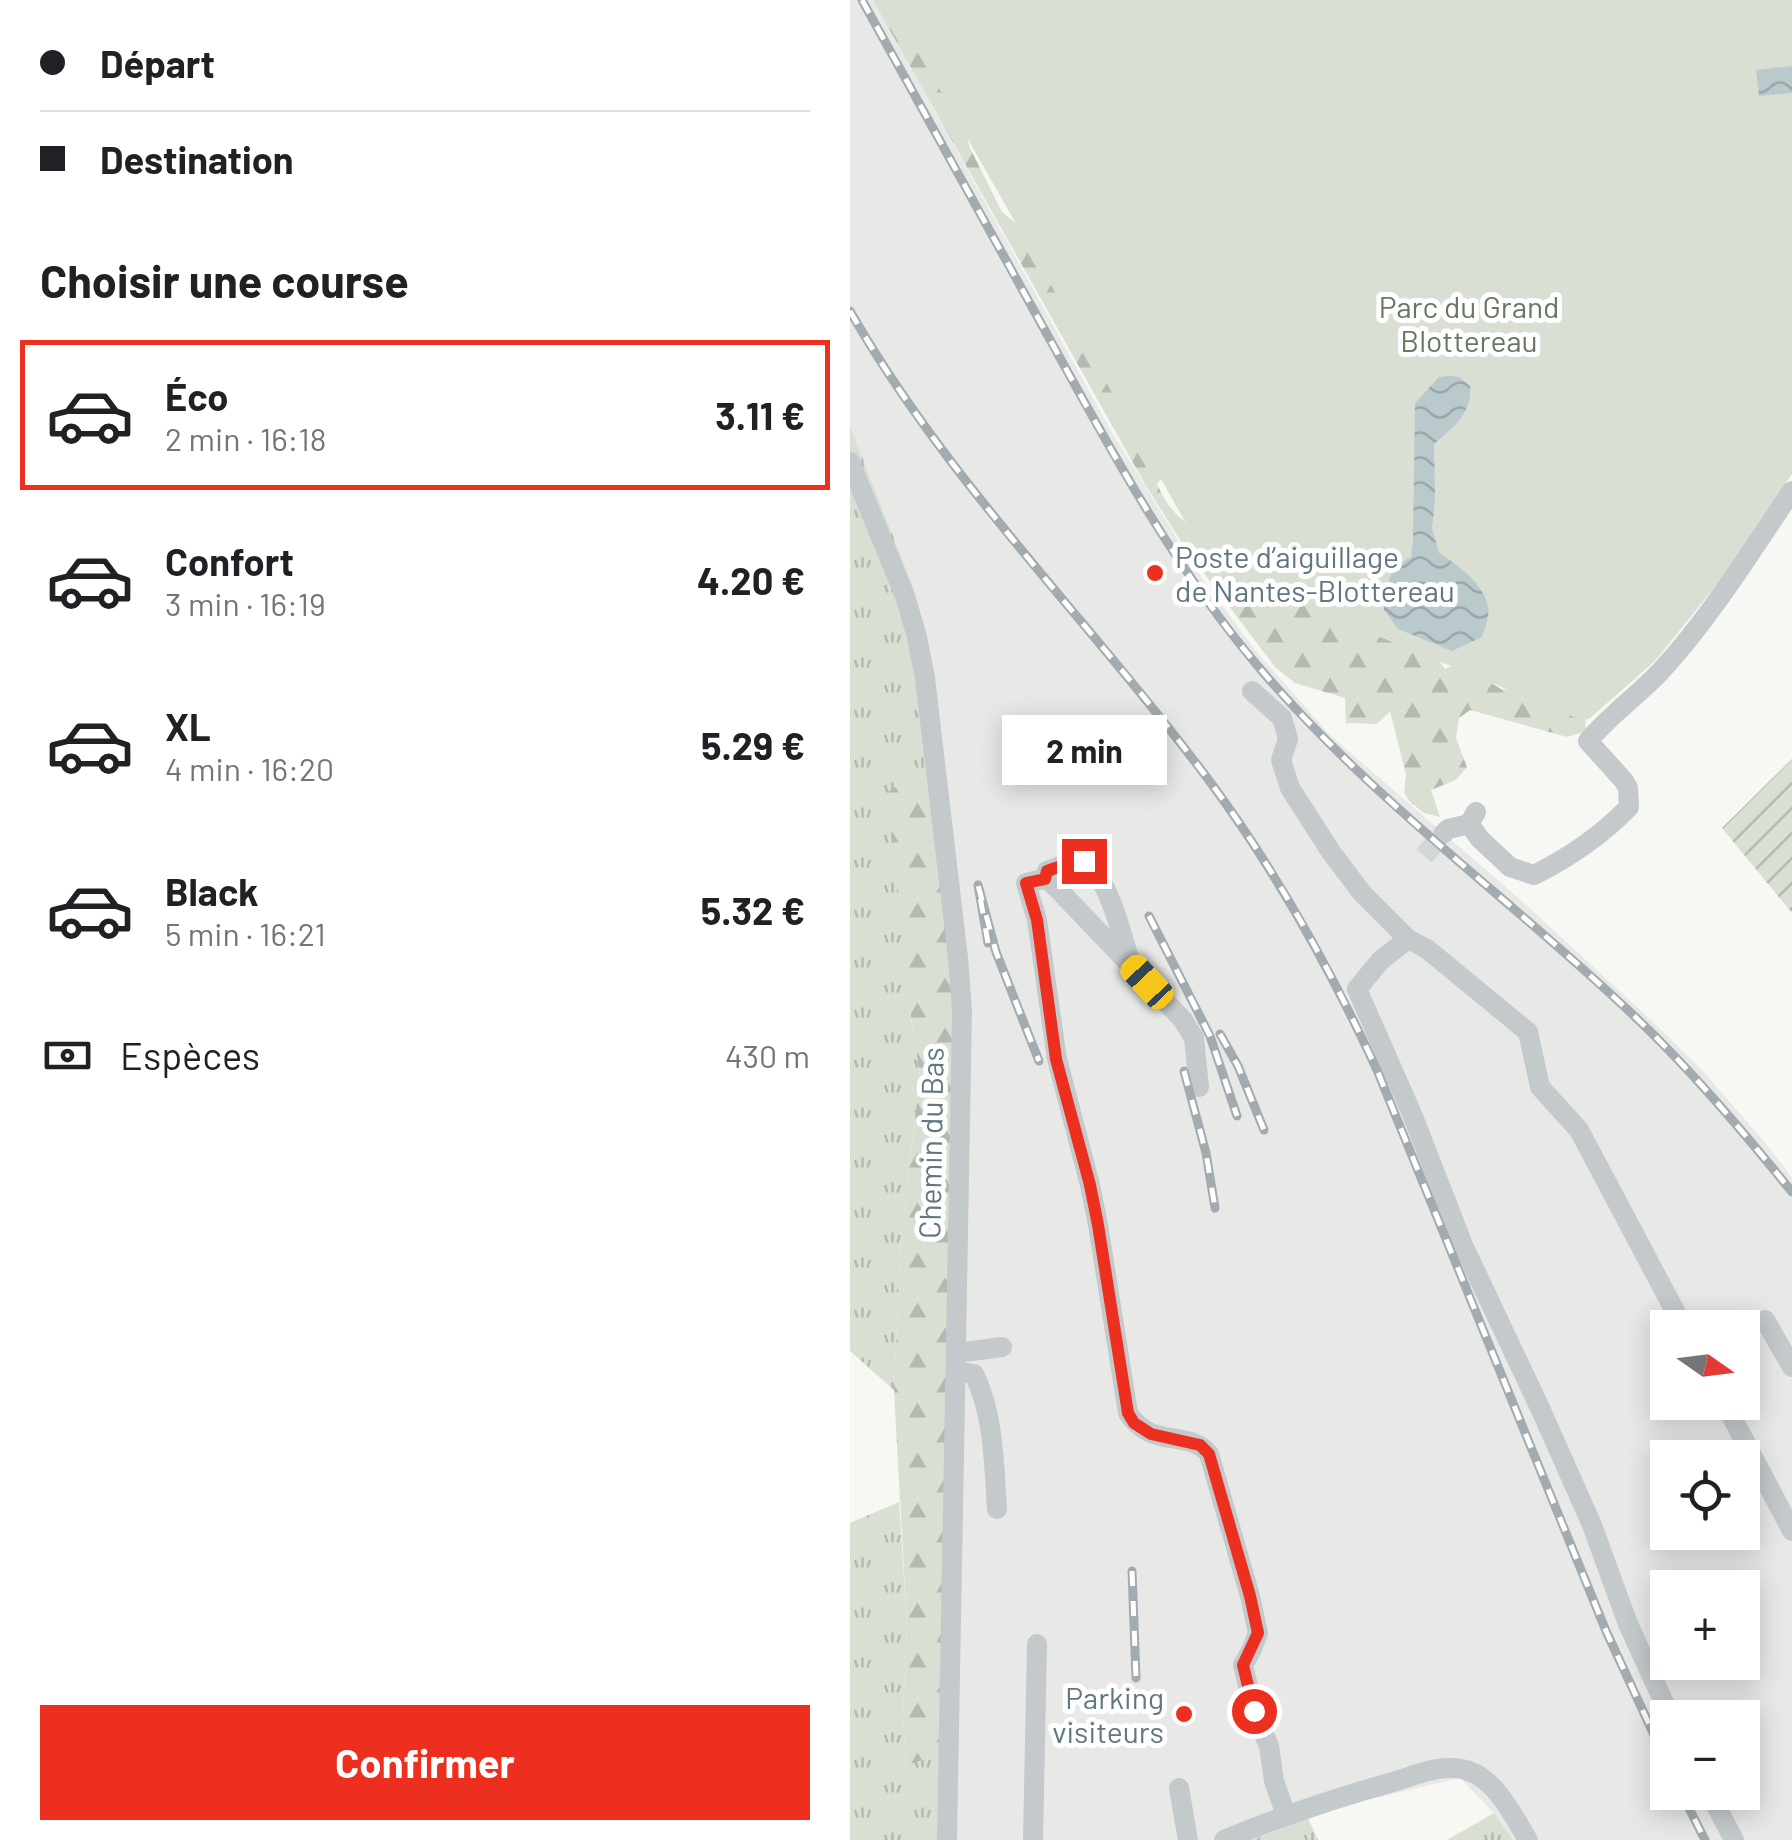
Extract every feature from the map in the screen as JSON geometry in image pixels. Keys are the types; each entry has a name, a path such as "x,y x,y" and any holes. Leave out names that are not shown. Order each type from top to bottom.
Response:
{"street":[{"name":"Chemin du Bas","path":"850,462 905,596 917,636 962,1011 947,1840"},
{"path":"1443,834 1472,818 1480,839 1510,868 1534,876 1608,829 1629,807 1628,788 1588,740 1660,672 1719,598 1792,491"},
{"path":"1252,692 1282,718 1288,739 1281,760 1290,788 1362,893 1408,939 1427,949 1528,1032 1540,1086 1578,1130 1674,1310"},
{"path":"1045,879 1047,871 1076,861 1092,866 1115,911 1130,964"},
{"path":"1199,1087 1196,1048 1188,1028 1050,882 1045,879 1026,883 1037,920 1056,1059 1096,1212 1128,1413 1134,1423 1151,1434 1200,1445 1209,1454 1258,1633 1243,1665 1286,1815"},
{"path":"1408,939 1381,960 1356,989 1412,1114 1463,1246 1592,1525 1628,1624 1663,1700"},
{"path":"1765,1320 1792,1367"},
{"path":"956,1362 1002,1347"},
{"path":"956,1362 974,1374 982,1394 992,1447 997,1508"},
{"path":"1733,1420 1792,1531"},
{"path":"1033,1840 1037,1644"},
{"path":"1224,1840 1323,1801 1456,1768 1470,1771 1492,1786 1528,1840"},
{"path":"1179,1788 1188,1840"},
{"path":"1718,1810 1734,1840"}],"shaded area":[{"path":"850,0 874,0 1109,427 1197,571 1255,650 1330,735 1523,902 1703,1071 1792,1178 1792,1840 1513,1840 1494,1813 1460,1778 1332,1808 1251,1840 953,1840 930,655 912,584 850,426"}],"green space":[{"path":"873,0 905,0 966,120 969,146 1002,212 1017,224 1169,474 1157,483 1176,514 1193,528 1434,654 1445,669 1464,661 1501,689 1525,691 1585,711 1586,731 1567,737 1470,710 1459,718 1456,738 1467,767 1456,780 1431,790 1440,817 1424,813 1404,793 1406,775 1390,711 1377,724 1346,723 1345,698 1295,683 1275,667 1187,551 1146,486"},
{"name":"Parc du Grand Blottereau","path":"889,0 1792,0 1792,474 1721,579 1655,661 1589,719 1581,720 1211,567"},
{"path":"850,426 912,584 935,688 909,1004 920,1076 901,1236 894,1390 850,1351"},
{"path":"940,758 965,945 956,1750 906,1765 903,1716 907,1626 894,1390 901,1236 920,1076 888,792"},
{"path":"1792,759 1792,913 1722,828"},
{"path":"899,1502 907,1626 903,1716 906,1764 956,1750 953,1840 850,1840 850,1523"},
{"path":"1494,1813 1513,1840 1447,1840"},
{"path":"1308,1818 1318,1840 1252,1840"}],"water":[{"path":"1792,66 1792,93 1759,96 1756,70"},
{"path":"1439,377 1459,377 1470,386 1470,396 1460,419 1434,444 1432,528 1439,553 1475,582 1488,610 1482,637 1452,651 1398,629 1384,610 1389,579 1411,557 1415,403"}],"tunnel":[{"path":"1424,856 1443,834"}],"railway":[{"path":"862,0 1121,467 1230,632 1345,759 1663,1044 1792,1192"},
{"path":"850,311 888,373 974,491 1205,775 1299,918 1377,1070 1606,1631 1650,1726"},
{"path":"988,943 978,885 996,952 1039,1061"},
{"path":"1149,916 1210,1036 1237,1116"},
{"path":"1220,1034 1238,1066 1264,1130"},
{"path":"1184,1071 1206,1153 1215,1208"},
{"path":"1132,1571 1136,1678"},
{"path":"1690,1810 1705,1840"}],"place":[{"name":"Poste d’aiguillage de Nantes-Blottereau","path":"1155,573"},
{"name":"Parking visiteurs","path":"1184,1714"}],"route":[{"path":"1084,861 1047,871 1045,879 1026,883 1037,920 1056,1059 1090,1185 1128,1413 1134,1423 1151,1434 1200,1445 1209,1454 1258,1633 1243,1665 1254,1711"}]}
